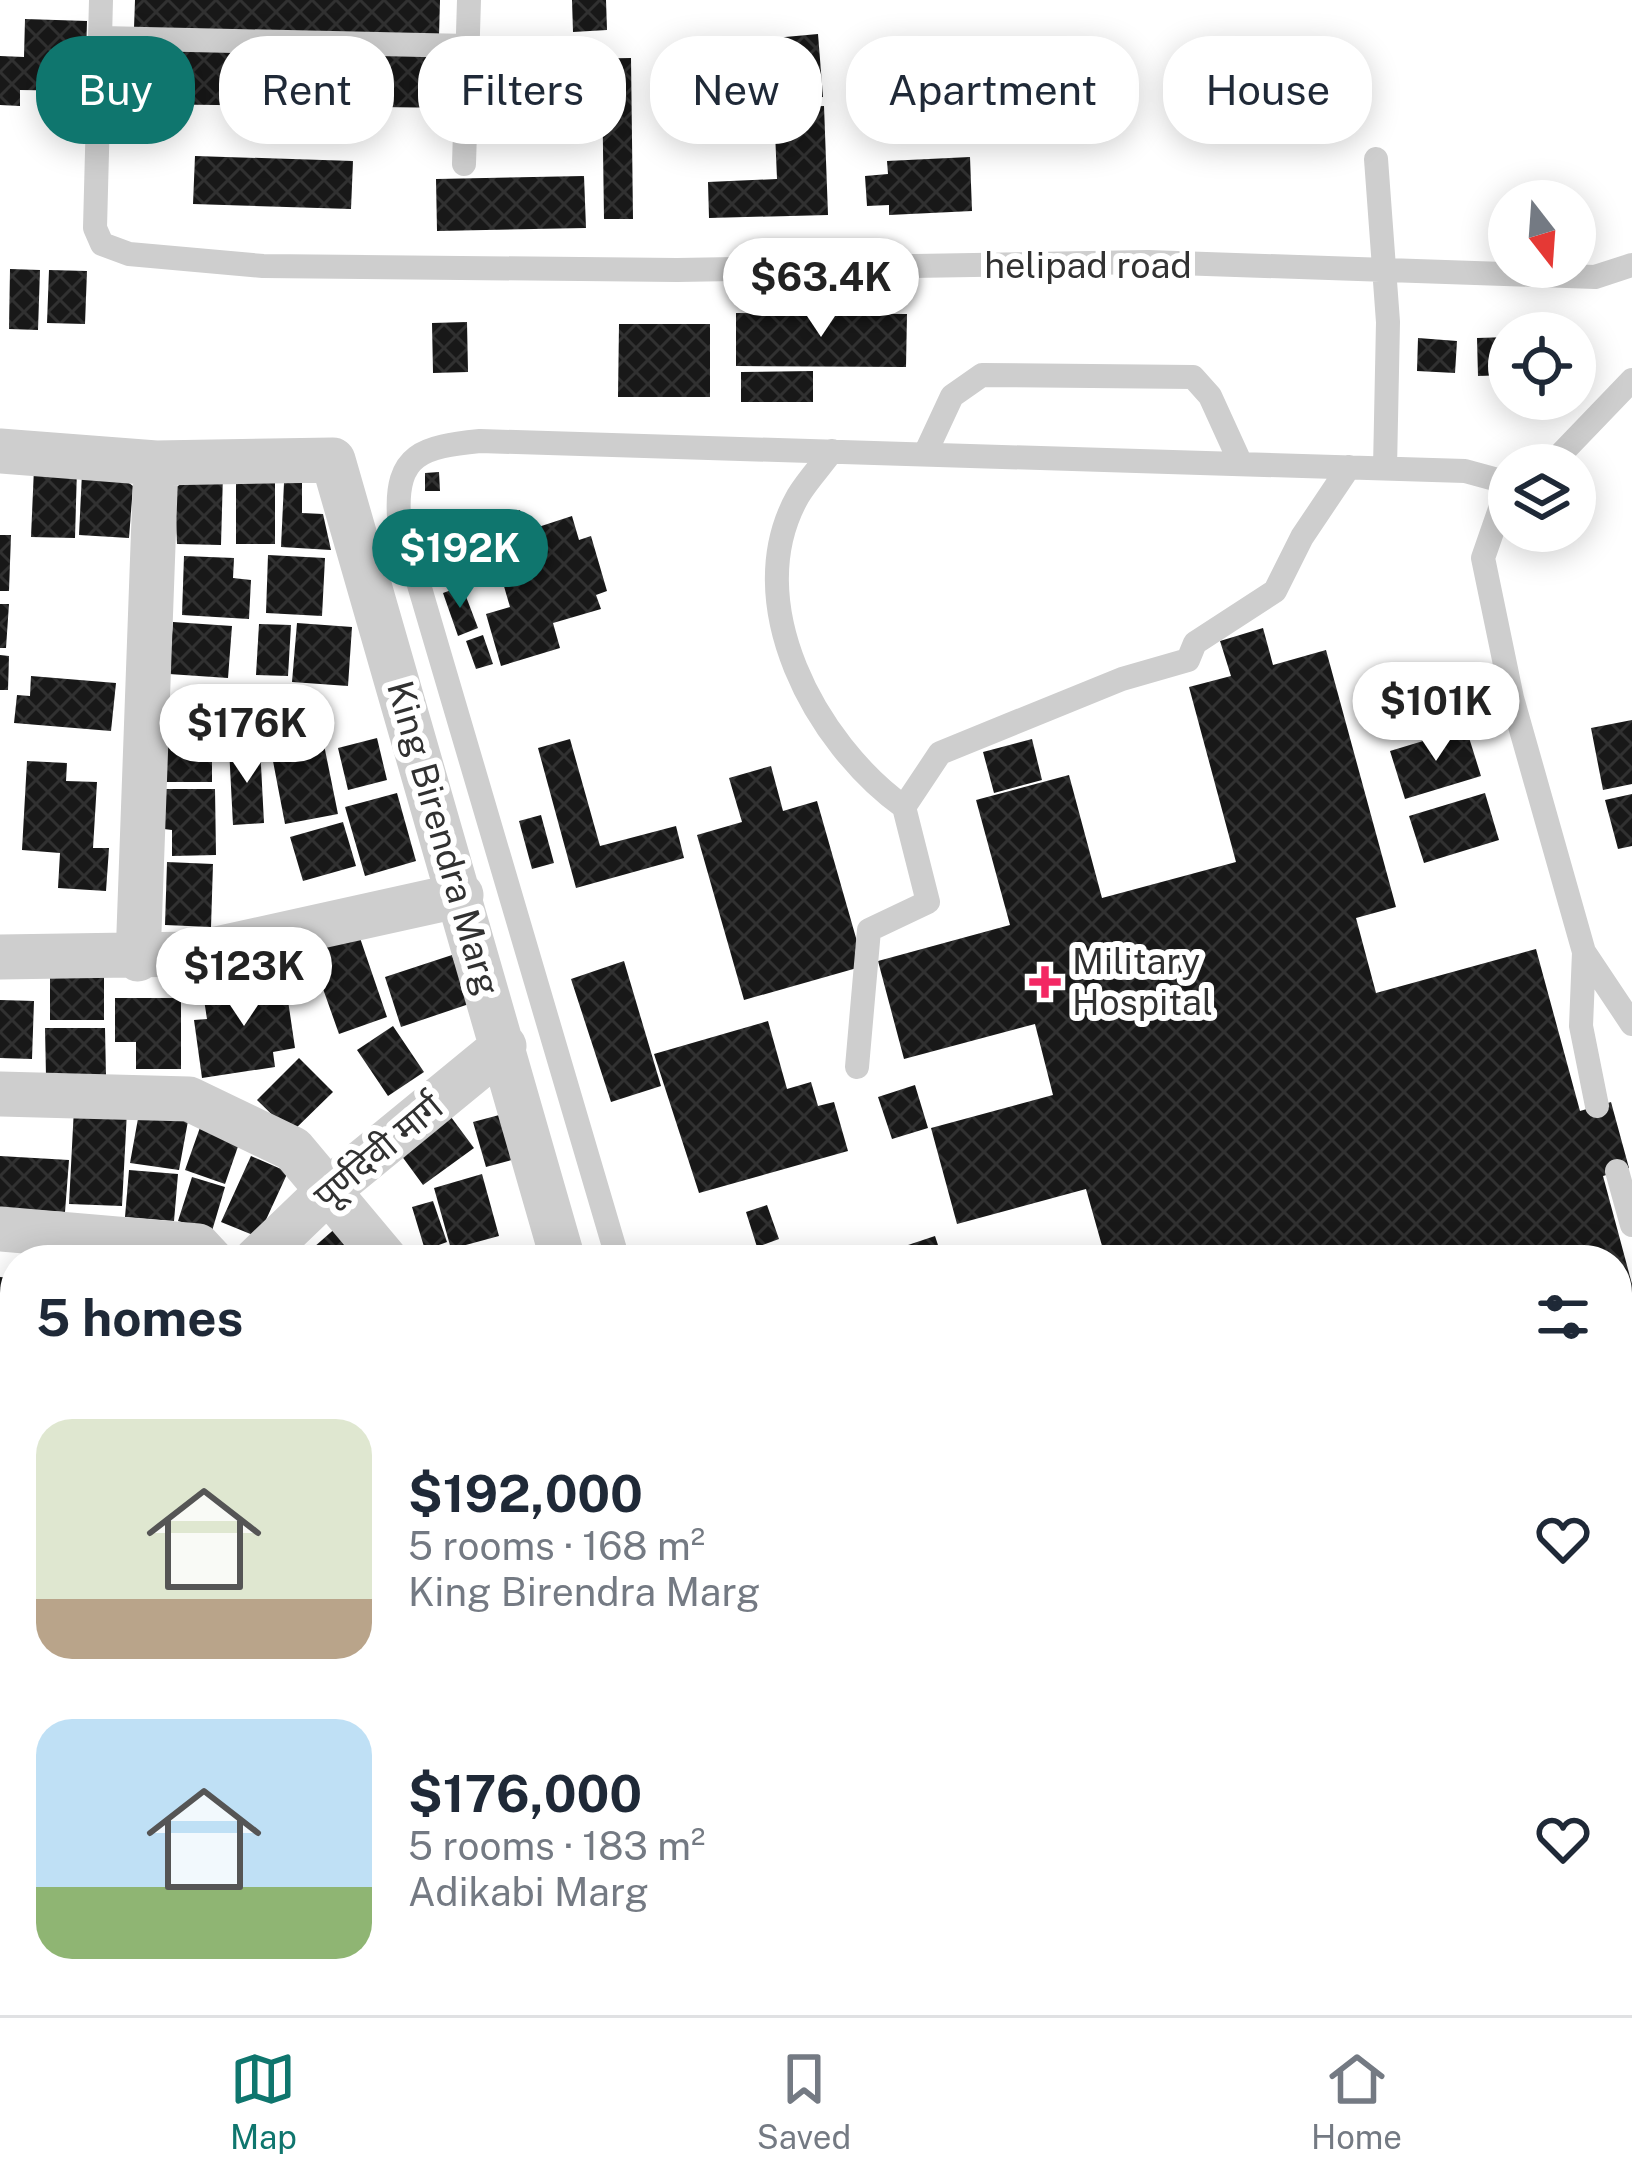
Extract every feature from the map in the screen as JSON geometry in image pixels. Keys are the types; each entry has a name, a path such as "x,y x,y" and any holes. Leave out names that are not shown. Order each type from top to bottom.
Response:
{"street":[{"name":"King Birendra Marg","path":"0,451 156,463 333,460 559,1245"},
{"path":"138,959 156,463"},
{"path":"0,957 138,959 194,954 461,895"},
{"name":"पूर्णदेवी मार्ग","path":"272,1245 331,1188 504,1046"},
{"path":"0,1094 190,1099 293,1149 331,1188 375,1245"},
{"path":"0,1229 186,1245"}],"lane":[{"path":"101,0 101,36"},
{"path":"468,36 470,0"},
{"path":"195,40 418,45"},
{"name":"helipad road","path":"98,144 95,227 101,244 129,254 263,266 677,270 1148,262 1595,277 1632,265"},
{"path":"464,164 465,144"},
{"path":"1376,159 1388,322 1384,468"},
{"path":"925,454 952,396 982,375 1193,377 1210,396 1241,464"},
{"path":"1571,444 1632,380"},
{"path":"614,1245 399,517 397,481 410,461 440,445 481,441 1349,466 1465,471 1509,483 1483,558 1513,698 1584,952 1581,1026 1597,1106"},
{"path":"832,452 796,499 782,548 780,612 794,673 821,720 880,791 904,807 928,902 869,930 857,1066"},
{"path":"904,807 940,753 1122,679 1188,660 1195,643 1275,591 1302,537 1349,466"},
{"path":"1584,952 1632,1024"},
{"path":"1617,1171 1632,1225"}],"building":[{"path":"135,0 440,0 439,36 134,28"},
{"path":"572,0 606,0 607,30 573,32"},
{"path":"25,19 87,21 87,36 36,36 36,90 20,90 20,106 0,105 0,56 24,57"},
{"path":"195,49 219,49 219,105 195,105"},
{"path":"394,51 418,51 418,107 394,107"},
{"path":"626,58 631,58 633,219 604,219 603,144 626,144"},
{"path":"822,106 828,215 709,218 708,182 777,179 776,144 822,144"},
{"path":"195,156 353,161 351,209 193,204"},
{"path":"970,157 972,211 889,215 889,205 867,206 865,176 888,174 887,161"},
{"path":"584,176 586,228 437,231 436,179"},
{"path":"10,269 40,270 38,330 9,329"},
{"path":"49,270 87,271 85,324 47,323"},
{"path":"736,313 907,314 906,367 736,366"},
{"path":"467,322 468,372 433,373 432,323"},
{"path":"619,324 710,324 710,397 618,397"},
{"path":"1418,338 1457,341 1455,373 1417,371"},
{"path":"1477,338 1488,338 1488,376 1478,376"},
{"path":"813,371 813,402 741,402 741,372"},
{"path":"34,468 77,469 75,538 31,537"},
{"path":"439,472 440,491 425,491 425,473"},
{"path":"82,473 118,475 133,486 129,538 79,535"},
{"path":"223,474 221,545 177,544 175,488 194,475"},
{"path":"236,478 275,478 275,544 236,544"},
{"path":"284,483 302,483 302,513 323,514 331,550 281,547"},
{"path":"520,510 526,531 572,516 579,540 591,536 607,591 596,595 601,609 553,623 560,648 501,666 486,614 510,607 485,521"},
{"path":"0,535 11,535 9,591 0,591"},
{"path":"268,555 325,558 322,616 266,613"},
{"path":"184,556 234,558 233,578 251,580 249,619 182,615"},
{"path":"462,586 478,628 458,636 443,593"},
{"path":"0,604 9,604 6,648 0,648"},
{"path":"173,622 232,626 228,678 169,674"},
{"path":"297,623 352,627 348,686 292,682"},
{"path":"259,624 291,625 288,676 256,675"},
{"name":"Military Hospital","path":"1263,628 1273,665 1326,650 1396,907 1356,918 1376,993 1536,949 1580,1111 1611,1102 1629,1168 1603,1176 1622,1245 1102,1245 1086,1189 957,1224 931,1128 1053,1095 1035,1024 904,1059 878,961 1010,925 976,800 1069,775 1102,898 1236,862 1189,687 1231,676 1220,641"},
{"path":"483,635 493,664 476,669 466,641"},
{"path":"0,655 9,656 8,690 0,690"},
{"path":"1445,662 1460,710 1383,733 1369,686"},
{"path":"31,676 116,683 111,731 14,723 17,695 30,696"},
{"path":"164,710 212,710 212,782 164,782"},
{"path":"1632,720 1632,784 1603,790 1591,728"},
{"path":"320,725 338,814 285,824 268,735"},
{"path":"1466,728 1481,776 1405,799 1390,751"},
{"path":"377,738 387,780 348,790 338,748"},
{"path":"570,739 600,846 676,826 684,858 576,888 538,748"},
{"path":"1032,739 1042,780 994,793 983,752"},
{"path":"260,746 264,823 233,825 229,748"},
{"path":"27,761 67,763 66,781 97,782 93,848 109,848 106,891 58,888 60,853 22,850"},
{"path":"771,766 783,811 817,801 864,966 744,1000 697,835 742,822 729,778"},
{"path":"164,789 215,789 216,855 172,856 172,830 164,829"},
{"path":"397,793 416,861 365,876 345,807"},
{"path":"1485,793 1499,840 1424,863 1409,816"},
{"path":"1632,794 1632,846 1618,849 1605,800"},
{"path":"541,815 554,863 532,869 519,821"},
{"path":"343,822 356,866 303,881 290,837"},
{"path":"167,862 213,864 211,927 165,925"},
{"path":"359,935 387,1017 339,1034 310,952"},
{"path":"452,955 469,1004 401,1027 385,977"},
{"path":"624,961 661,1086 611,1102 571,979"},
{"path":"50,968 104,968 104,1020 50,1020"},
{"path":"285,980 295,1048 273,1052 275,1067 202,1078 194,1020 207,1019 203,993"},
{"path":"115,998 181,998 181,1069 136,1069 136,1042 115,1042"},
{"path":"0,1000 34,1001 32,1059 0,1058"},
{"path":"768,1021 787,1089 811,1082 818,1106 834,1102 848,1151 699,1193 654,1054"},
{"path":"393,1026 424,1072 388,1096 357,1050"},
{"path":"45,1028 105,1028 106,1077 46,1076"},
{"path":"299,1058 333,1092 291,1133 257,1100"},
{"path":"915,1085 928,1128 892,1139 878,1097"},
{"path":"74,1108 127,1111 122,1206 69,1204"},
{"path":"139,1113 188,1121 179,1170 130,1163"},
{"path":"503,1114 515,1159 486,1167 473,1122"},
{"path":"451,1117 474,1148 423,1185 401,1155"},
{"path":"203,1119 243,1132 225,1184 185,1170"},
{"path":"0,1156 69,1160 65,1212 0,1208"},
{"path":"251,1156 288,1172 258,1237 221,1222"},
{"path":"129,1170 178,1174 174,1221 125,1217"},
{"path":"482,1174 499,1236 450,1245 434,1188"},
{"path":"192,1177 225,1187 212,1231 178,1221"},
{"path":"433,1201 447,1242 423,1245 412,1207"},
{"path":"767,1205 779,1239 756,1245 746,1212"},
{"path":"338,1226 355,1245 316,1245"},
{"path":"935,1236 938,1245 908,1245"}],"place":[{"name":"Military Hospital","path":"1045,982"}]}
